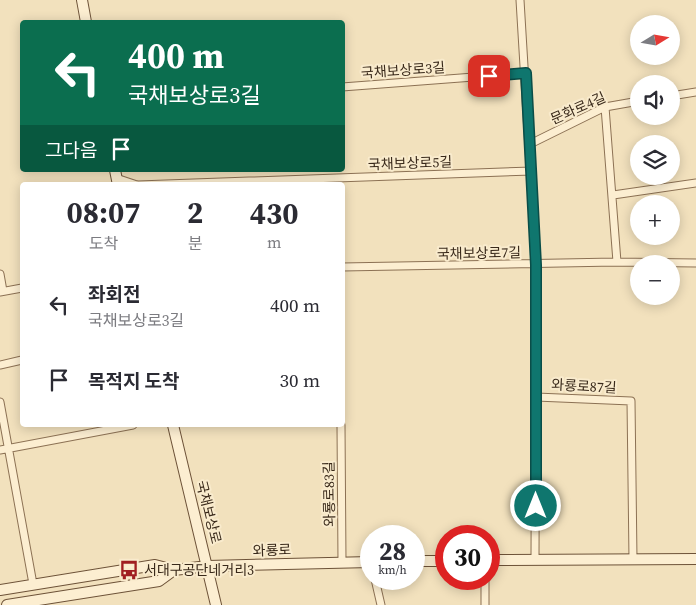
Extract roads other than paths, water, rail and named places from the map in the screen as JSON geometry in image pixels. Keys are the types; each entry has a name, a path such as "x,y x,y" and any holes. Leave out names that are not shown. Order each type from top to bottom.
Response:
{"main road":[{"path":"82,0 86,20"},
{"name":"국채보상로","path":"173,427 216,605"},
{"path":"500,560 696,559"},
{"name":"와룡로","path":"0,590 155,565 174,570 208,566 360,562"},
{"name":"와룡로","path":"6,605 159,581 174,570"}],"street":[{"name":"와룡로87길","path":"520,0 532,171 536,265 535,560"},
{"name":"국채보상로3길","path":"345,87 526,73"},
{"path":"680,95 696,92"},
{"name":"문화로4길","path":"530,144 605,107 630,103"},
{"path":"605,107 617,262 615,262"},
{"name":"국채보상로5길","path":"222,182 532,171"},
{"name":"국채보상로5길","path":"116,178 129,182"},
{"path":"612,195 696,183"},
{"name":"국채보상로7길","path":"345,267 536,265 615,262 696,263"},
{"path":"0,274 2,292 20,288"},
{"path":"0,365 20,360"},
{"name":"와룡로87길","path":"536,397 631,401 633,559"},
{"path":"0,402 33,584"},
{"path":"0,450 122,427"},
{"name":"와룡로83길","path":"340,427 342,562"},
{"path":"378,590 381,605"},
{"path":"485,590 485,605"}],"place":[{"name":"서대구공단네거리3","path":"129,570"}]}
